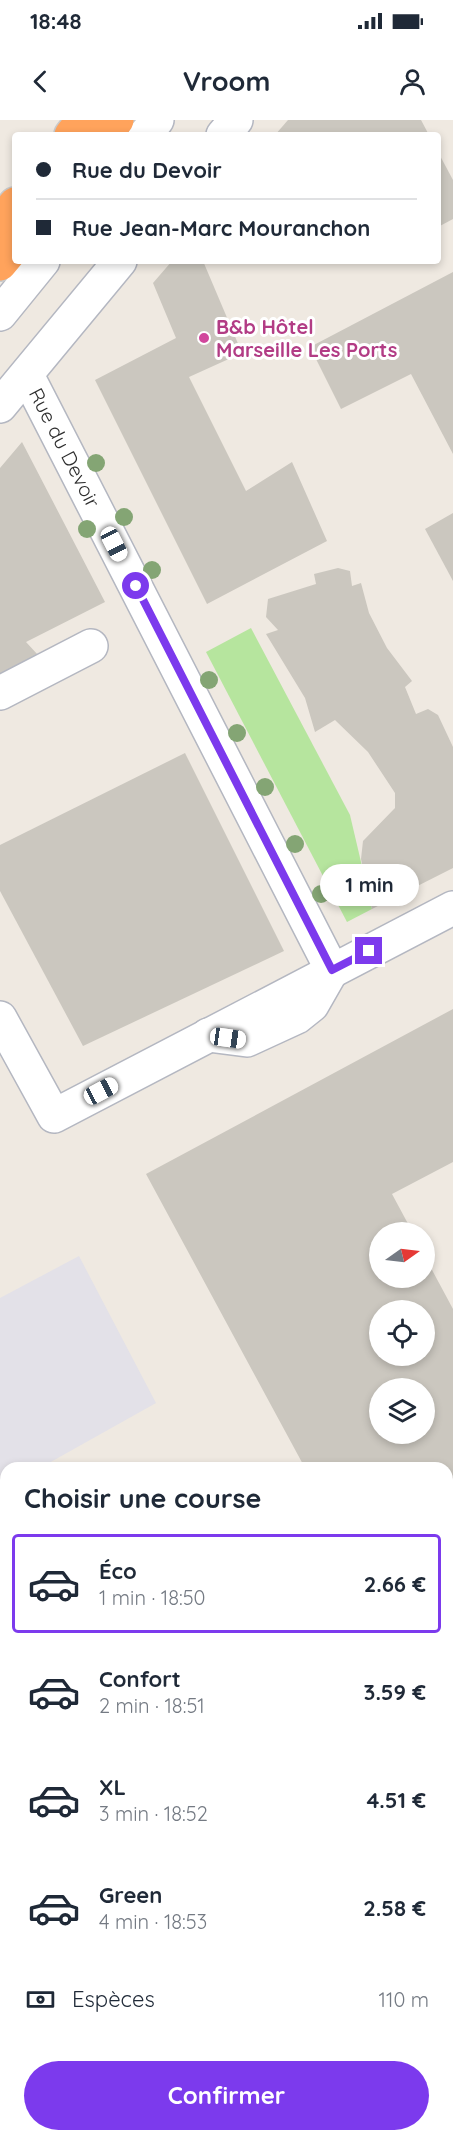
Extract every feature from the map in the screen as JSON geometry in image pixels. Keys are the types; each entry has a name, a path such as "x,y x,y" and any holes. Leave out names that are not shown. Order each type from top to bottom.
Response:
{"highway":[{"path":"73,132 83,120"},
{"path":"107,132 117,120"},
{"path":"0,222 12,208"},
{"path":"0,264 12,250"}],"street":[{"path":"147,132 157,120"},
{"path":"226,132 236,120"},
{"path":"0,314 41,264"},
{"path":"0,406 118,264"},
{"name":"Rue du Devoir","path":"27,375 332,970"},
{"path":"0,693 92,646"},
{"path":"0,1018 54,1116 453,908"}],"shaded area":[{"path":"79,1256 156,1403 51,1462 0,1462 0,1298"}],"green space":[{"path":"251,628 350,815 372,909 347,922 206,652"}],"building":[{"path":"288,120 421,120 427,132 278,132"},
{"path":"441,158 453,180 453,219 441,225"},
{"path":"169,264 204,264 242,353 189,377 246,491 292,462 327,541 207,604 95,380 176,338 153,283"},
{"path":"453,272 453,454 411,374 341,409 310,347"},
{"path":"22,442 105,602 26,642 38,655 0,674 0,468"},
{"path":"453,513 453,581 425,529"},
{"path":"338,568 350,571 352,586 361,583 369,613 387,648 412,681 405,687 416,714 428,709 438,715 453,747 453,868 372,909 361,859 363,841 395,808 395,793 368,752 335,720 315,732 305,698 266,634 278,630 266,617 268,599 316,584 314,574"},
{"path":"185,753 284,951 83,1046 0,891 0,845"},
{"path":"453,1009 453,1162 392,1194 407,1222 369,1222 369,1288 435,1288 435,1275 453,1309 453,1462 302,1462 146,1174"}],"place":[{"name":"B&b Hôtel Marseille Les Ports","path":"204,338"}],"route":[{"path":"136,586 332,970 369,951"}]}
